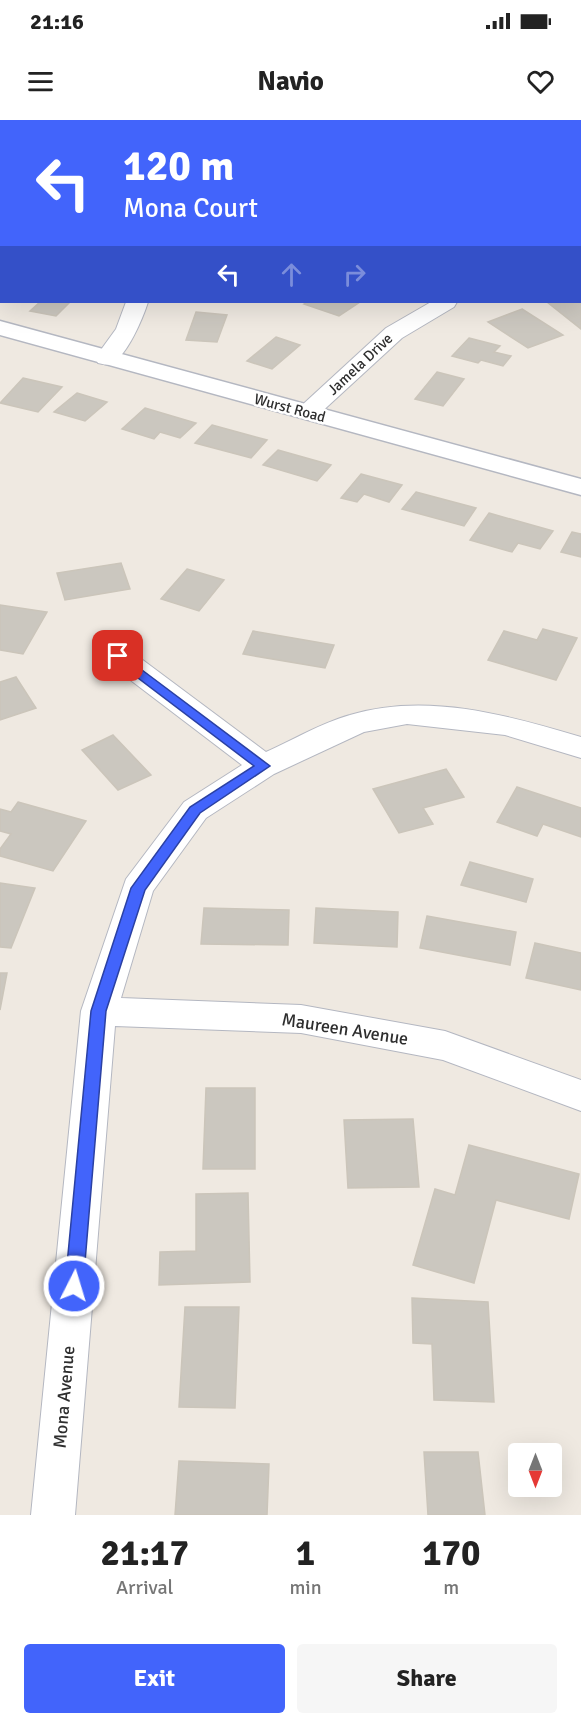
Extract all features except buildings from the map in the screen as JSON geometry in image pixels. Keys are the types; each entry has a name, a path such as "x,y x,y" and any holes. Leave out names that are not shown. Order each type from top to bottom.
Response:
{"street":[{"path":"106,358 127,330 137,303"},
{"name":"Jamela Drive","path":"308,412 394,333 444,303"},
{"name":"Wurst Road","path":"0,328 581,487"},
{"path":"118,656 263,766"},
{"name":"Mona Avenue","path":"53,1515 99,1011 138,888 195,810 263,766 357,723 407,714 507,725 581,748"},
{"name":"Maureen Avenue","path":"99,1011 301,1019 446,1046 581,1096"}],"route":[{"path":"74,1286 99,1011 138,888 195,810 263,766 118,656"}]}
